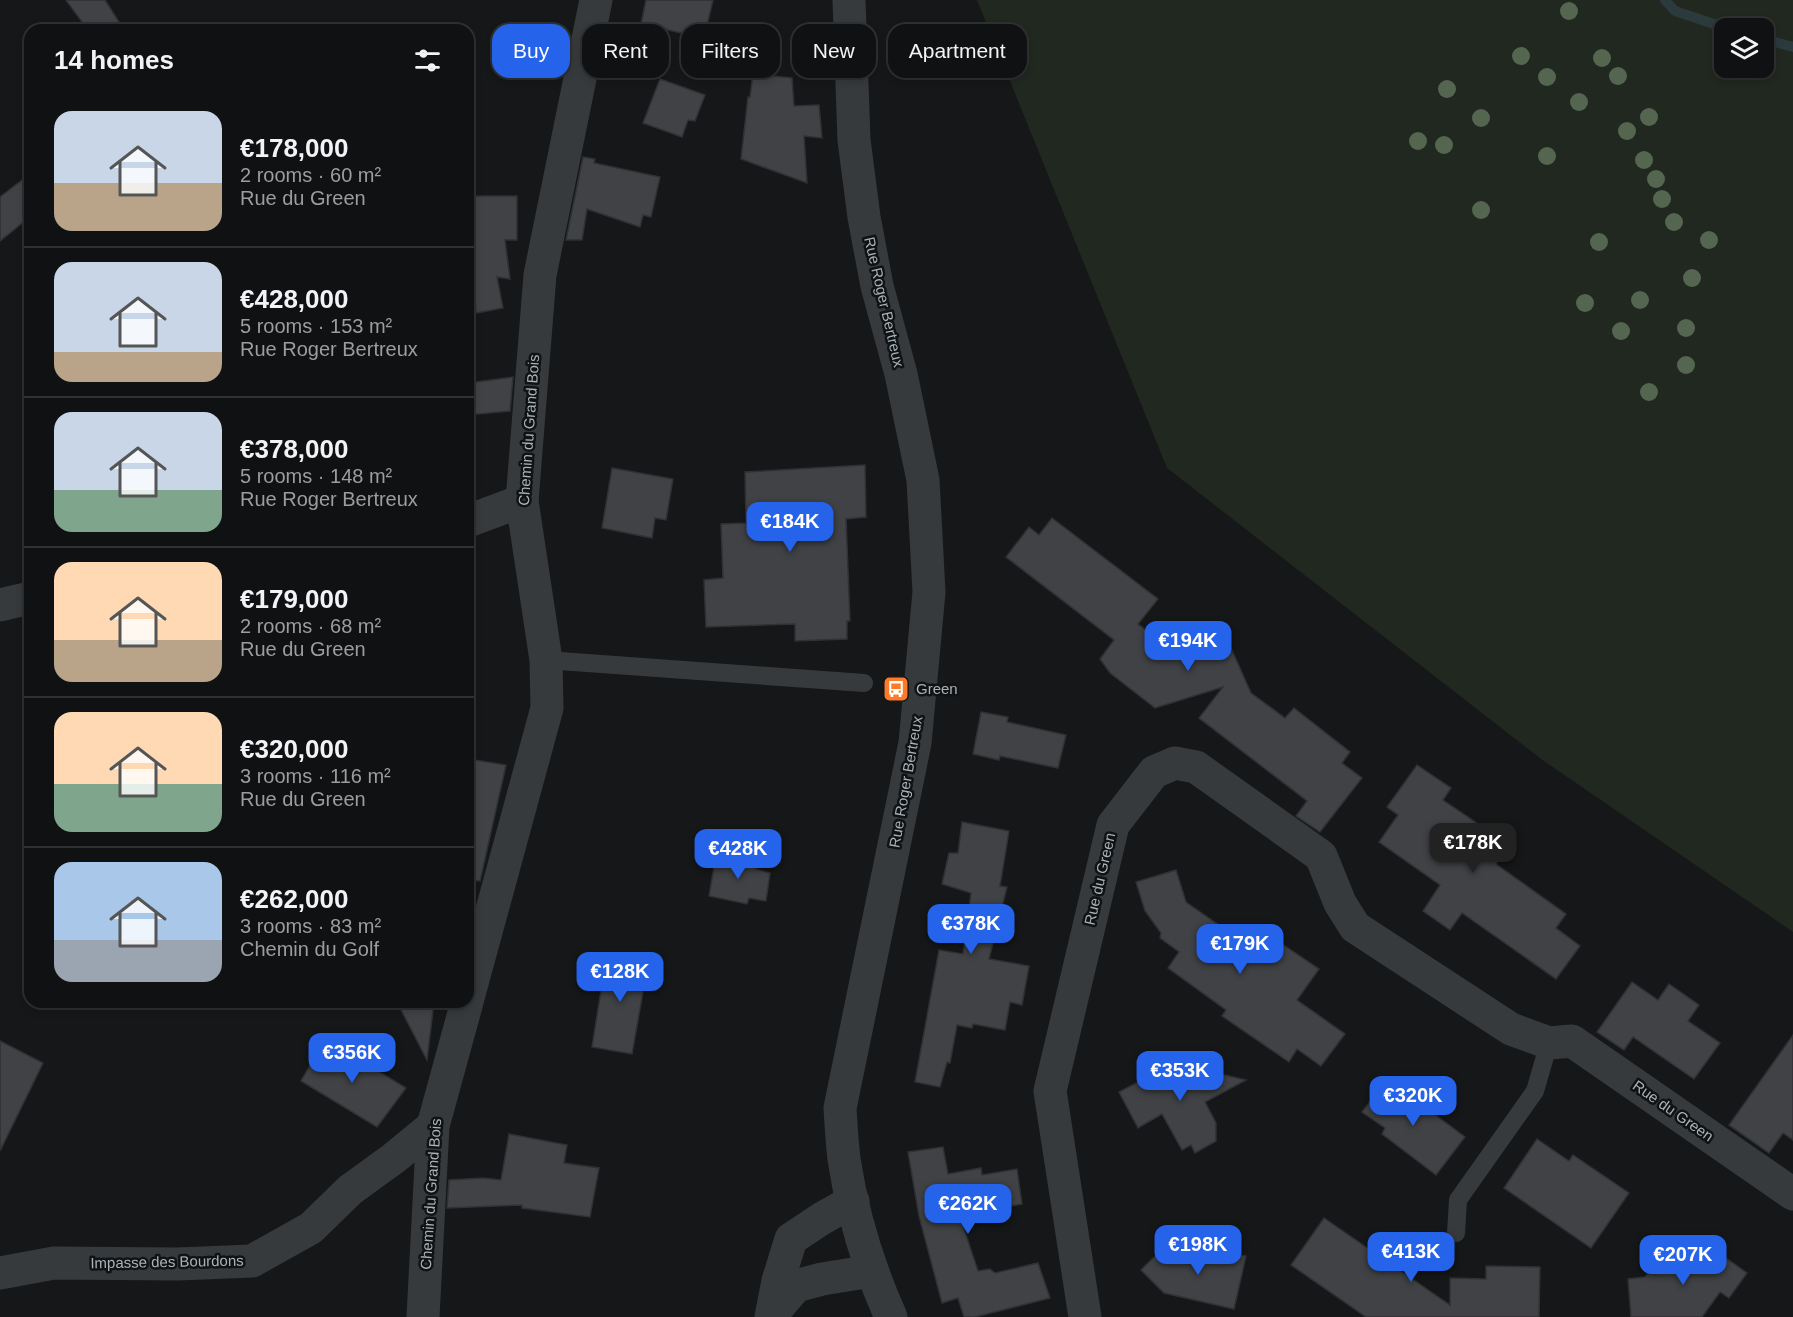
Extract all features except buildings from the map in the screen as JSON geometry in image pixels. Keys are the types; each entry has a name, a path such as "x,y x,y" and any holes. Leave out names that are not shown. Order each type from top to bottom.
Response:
{"street":[{"name":"Chemin du Grand Bois","path":"474,974 547,708 546,660 522,501 540,275 596,0"},
{"name":"Rue Roger Bertreux","path":"849,0 854,140 864,217 877,286 901,374 923,480 929,592 915,743 840,1108 844,1159 853,1201 872,1271 891,1317"},
{"path":"474,519 522,501"},
{"path":"0,605 24,599"},
{"name":"Rue du Green","path":"1085,1317 1050,1091 1113,825 1154,772 1175,763 1196,767 1321,856 1340,903 1355,927 1511,1029 1549,1043 1572,1041 1793,1194"},
{"name":"Chemin du Grand Bois","path":"423,1317 433,1126 465,1008"},
{"name":"Impasse des Bourdons","path":"0,1273 54,1263 178,1264 252,1261 311,1228 351,1190 433,1126"},
{"path":"772,1315 778,1281 791,1239 853,1201"},
{"path":"772,1315 796,1286 822,1279 872,1271"}],"lane":[{"path":"546,660 864,683"},
{"path":"1456,1233 1458,1200 1535,1091 1549,1043"}],"shaded area":[{"path":"977,0 1793,0 1793,932 1541,759 1167,468 1009,78 1027,78 1027,24 987,24"}],"waterway":[{"path":"1665,0 1675,11 1714,24"},
{"path":"1774,42 1793,47"}],"place":[{"name":"Green","path":"896,689"}]}
